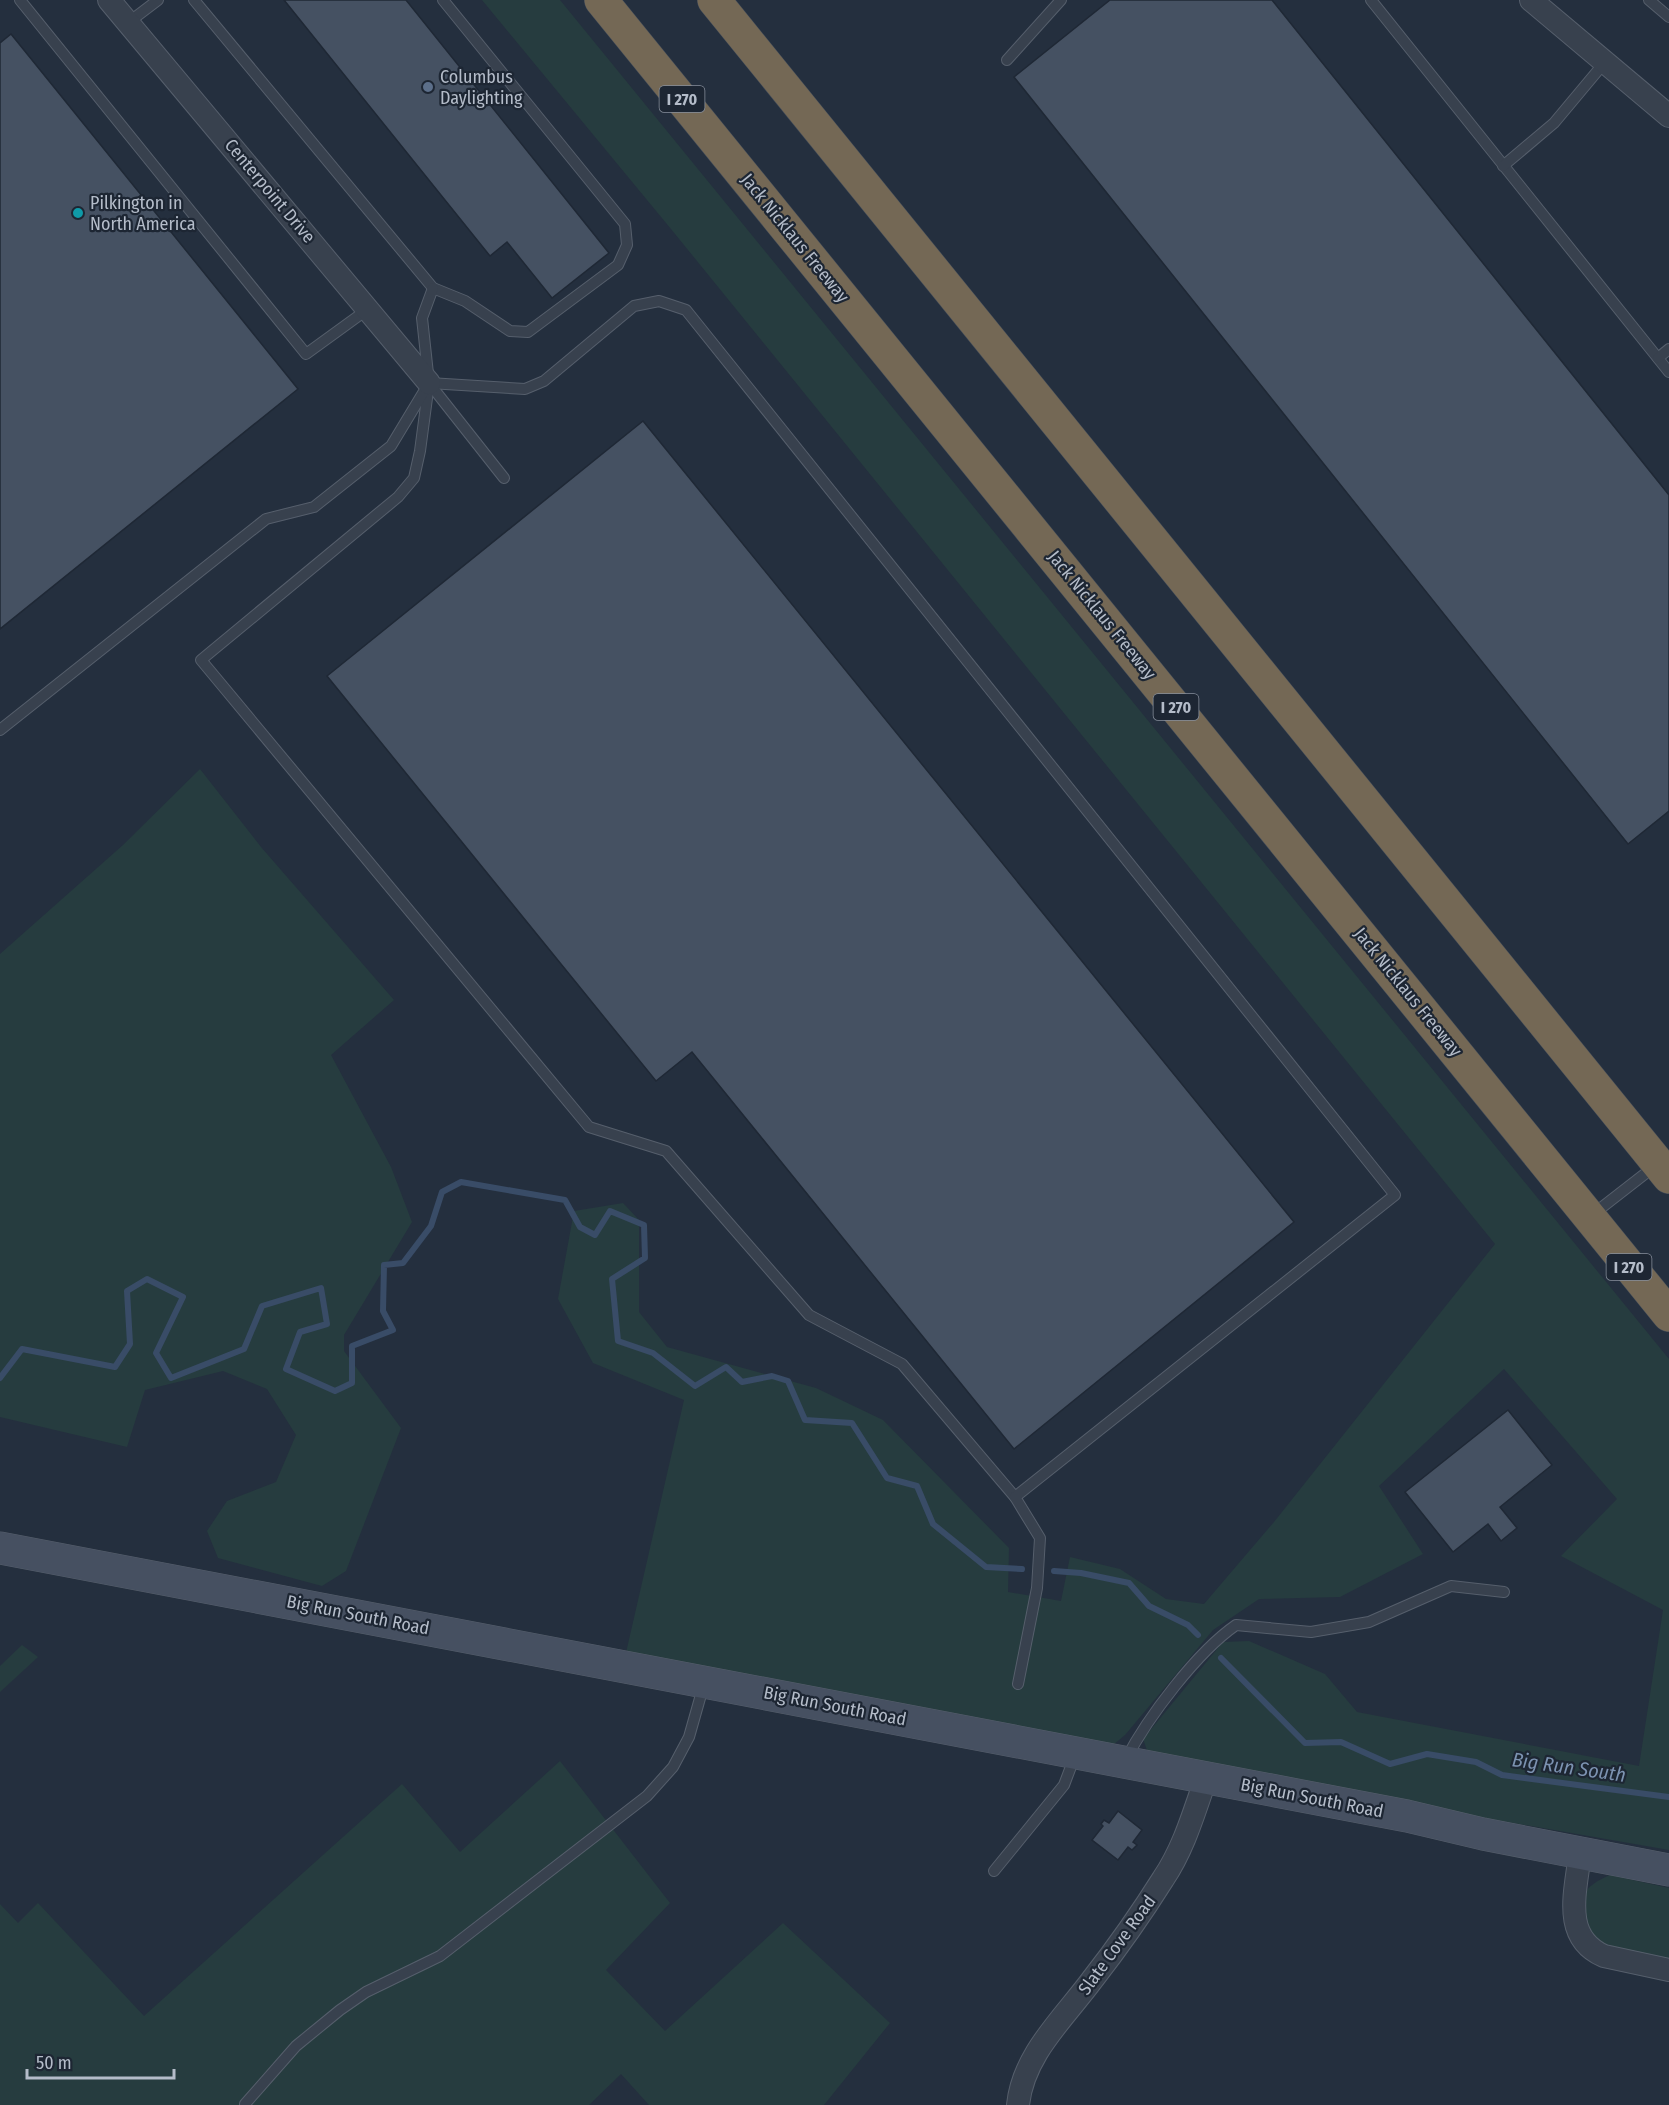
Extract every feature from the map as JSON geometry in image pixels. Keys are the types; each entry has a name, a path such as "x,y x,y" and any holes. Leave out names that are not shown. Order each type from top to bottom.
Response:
{"highway":[{"name":"Jack Nicklaus Freeway","path":"601,0 1669,1315"},
{"path":"714,0 1664,1170"}],"street":[{"name":"Centerpoint Drive","path":"109,0 429,383"},
{"path":"1531,0 1669,116"},
{"name":"Big Run South Road","path":"0,1548 1407,1816 1483,1834 1669,1870"},
{"name":"Slate Cove Road","path":"1018,2105 1026,2070 1037,2051 1093,1979 1165,1877 1181,1848 1206,1778"},
{"path":"1580,1853 1573,1919 1581,1938 1595,1952 1604,1956 1669,1970"}],"lane":[{"path":"20,0 306,354 368,309"},
{"path":"129,22 158,0"},
{"path":"194,0 433,288 465,301 510,331 528,333 618,265 627,245 625,224 443,0"},
{"path":"1007,60 1061,0"},
{"path":"1371,0 1669,372"},
{"path":"1648,0 1669,17"},
{"path":"1503,166 1554,123 1605,62"},
{"path":"433,288 422,318 429,383 414,478 398,497 201,660 589,1127 666,1151 809,1315 902,1364 1015,1497 1040,1538 1037,1588 1018,1684"},
{"path":"429,383 525,389 544,381 634,306 658,301 686,310 1395,1195 1015,1497"},
{"path":"1658,358 1669,349"},
{"path":"429,383 504,478"},
{"path":"0,730 266,519 314,507 391,446 429,383"},
{"path":"1590,1218 1664,1170"},
{"path":"1125,1762 1143,1728 1215,1639 1236,1625 1311,1632 1369,1622 1451,1586 1504,1592"},
{"path":"246,2104 296,2046 340,2010 366,1992 440,1956 647,1796 673,1767 689,1737 705,1681"},
{"path":"994,1870 1064,1785 1076,1753"}],"green space":[{"path":"482,0 560,0 1669,1359 1669,1850 1335,1792 1148,1753 1143,1739 1223,1642 1249,1641 1325,1674 1357,1712 1639,1766 1663,1610 1561,1556 1617,1499 1504,1369 1379,1486 1423,1554 1340,1597 1259,1599 1213,1630 1125,1735 1107,1750 625,1657 684,1400 593,1363 558,1299 574,1211 623,1203 639,1220 639,1312 667,1347 816,1388 883,1420 1009,1548 1008,1592 1061,1601 1070,1557 1120,1569 1166,1599 1204,1604 1274,1522 1495,1244 671,229"},
{"path":"200,769 261,847 394,1000 331,1055 391,1167 412,1222 344,1335 344,1351 401,1428 346,1571 322,1586 218,1558 207,1531 227,1501 276,1482 296,1435 267,1389 223,1371 145,1390 127,1447 0,1417 0,954 123,845"},
{"path":"22,1645 38,1657 0,1692 0,1666"},
{"path":"560,1761 670,1903 606,1970 665,2031 783,1923 890,2023 824,2105 649,2105 621,2074 589,2105 0,2105 0,1904 18,1923 38,1903 144,2016 402,1784 460,1852"},
{"path":"1610,1875 1669,1888 1669,1962 1605,1947 1582,1923 1582,1904 1586,1892 1594,1884"}],"building":[{"path":"284,0 406,0 609,253 552,298 507,242 490,256"},
{"path":"1110,0 1272,0 1669,495 1669,811 1628,844 1014,77"},
{"name":"Pilkington in North America","path":"11,34 298,389 0,629 0,43"},
{"path":"643,421 1294,1222 1014,1449 692,1052 656,1081 327,676"},
{"path":"1508,1410 1552,1465 1500,1507 1517,1528 1501,1541 1488,1524 1453,1552 1405,1492"},
{"path":"1118,1811 1142,1830 1133,1842 1137,1845 1132,1850 1128,1847 1118,1860 1092,1840 1103,1826 1101,1824 1104,1820 1109,1823"}],"waterway":[{"name":"Big Run South","path":"0,1378 22,1349 115,1367 130,1344 127,1291 147,1279 183,1297 156,1353 171,1378 244,1349 262,1306 321,1288 327,1324 300,1332 286,1369 335,1391 352,1383 352,1346 393,1330 383,1311 384,1265 403,1263 431,1226 442,1192 461,1182 565,1200 580,1227 595,1235 610,1211 644,1225 645,1258 612,1279 618,1341 653,1353 695,1386 726,1367 742,1382 772,1376 788,1381 805,1420 852,1423 887,1478 917,1486 933,1524 986,1567 1022,1569"},
{"name":"Big Run South","path":"1054,1571 1081,1573 1129,1583 1149,1606 1188,1625 1198,1635"},
{"name":"Big Run South","path":"1221,1658 1305,1743 1341,1742 1390,1764 1427,1754 1476,1762 1502,1775 1669,1797"}],"place":[{"name":"Columbus Daylighting","path":"428,87"},
{"name":"Pilkington in North America","path":"78,213"}]}
